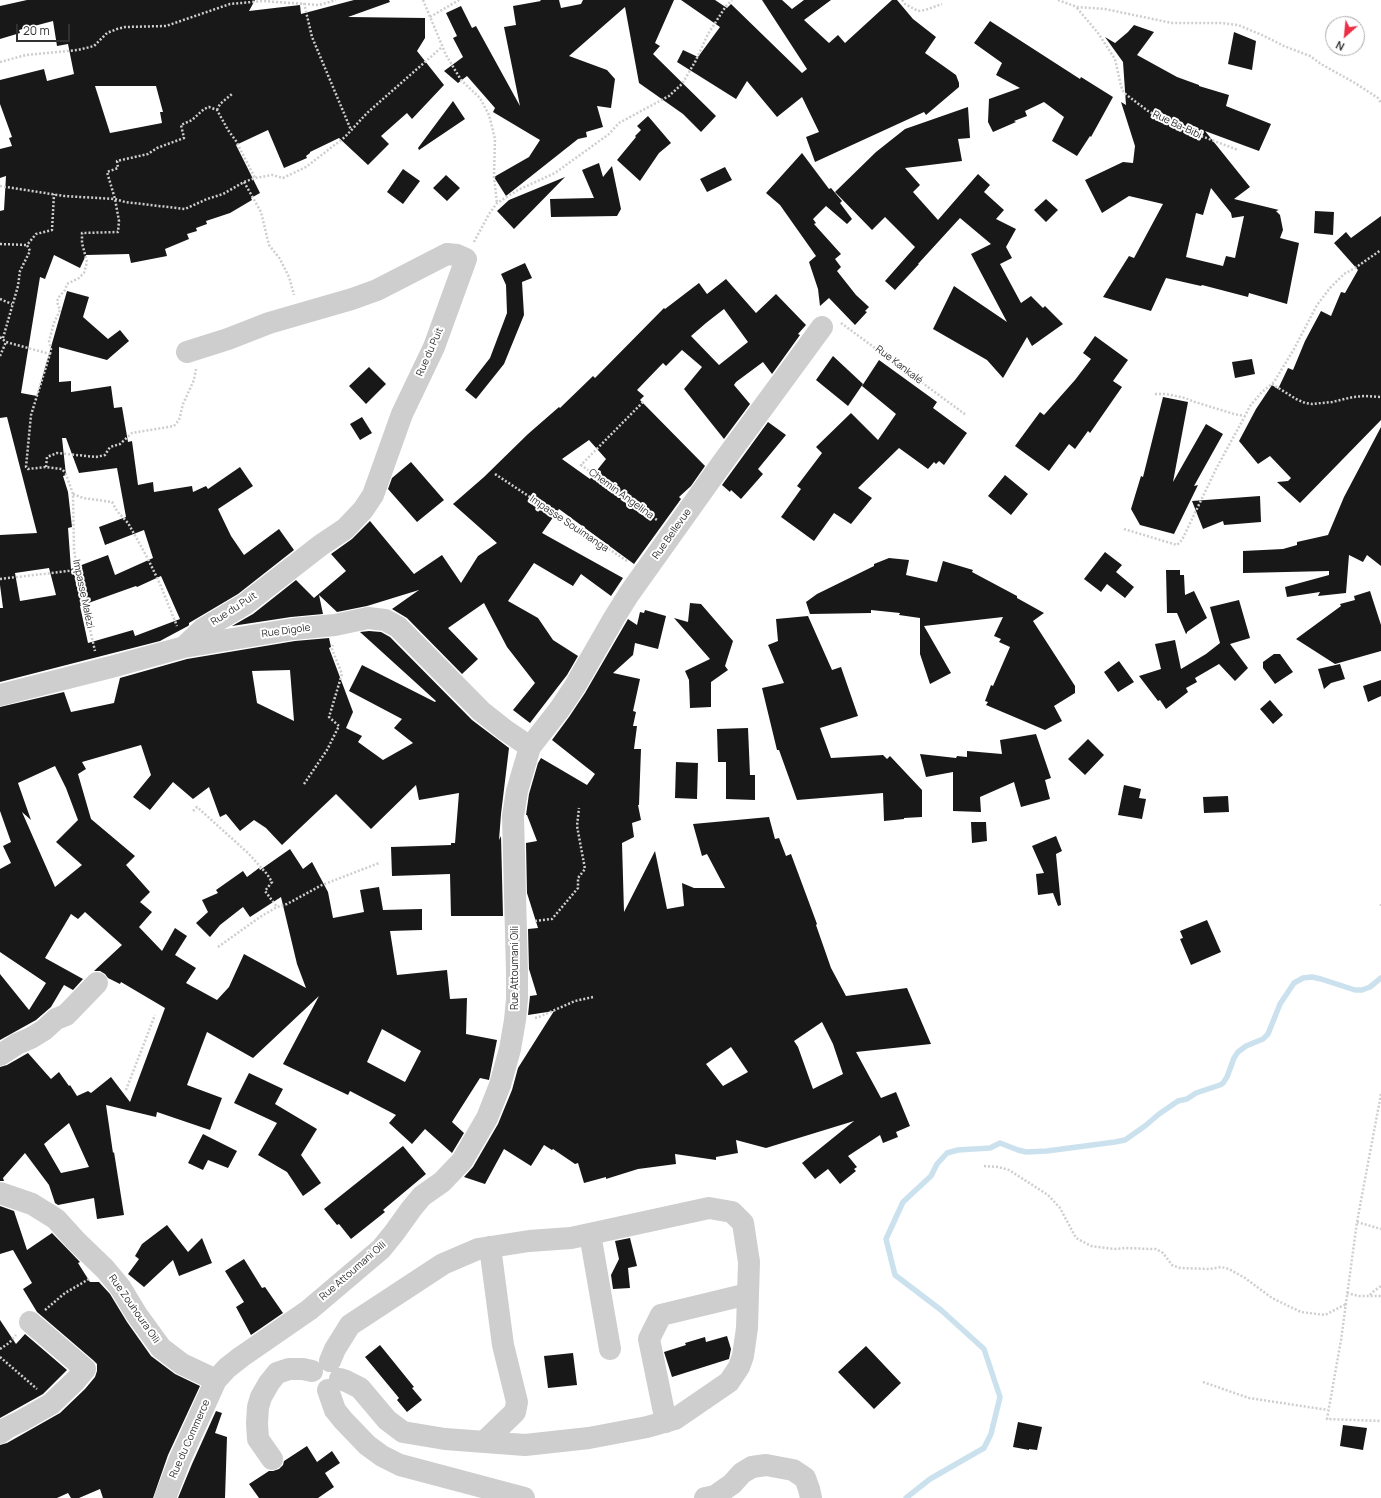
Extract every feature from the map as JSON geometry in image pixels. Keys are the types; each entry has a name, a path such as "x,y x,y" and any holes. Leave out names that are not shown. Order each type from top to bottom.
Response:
{"street":[{"path":"193,350 269,323 352,299 377,290 447,254 457,254 466,259"},
{"name":"Rue du Puit","path":"184,646 202,630 245,604 345,529 363,510 373,495 402,414 434,347 466,259"},
{"name":"Rue Bellevue","path":"530,747 559,710 575,686 614,618 645,571 830,323"},
{"name":"Rue Digole","path":"0,696 184,646 293,629 335,625 368,618 385,620 398,627 481,711 530,747"},
{"name":"Rue Attoumani Oili","path":"216,1380 227,1368 241,1357 309,1310 381,1249 422,1196 442,1182 462,1161 487,1118 500,1085 510,1049 515,1020 517,999 513,816 517,791 530,747"},
{"path":"0,1055 44,1030 56,1019 66,1015 97,982"},
{"name":"Rue Zouhoura Oili","path":"0,1193 32,1204 56,1219 105,1269 120,1287 137,1315 162,1348 182,1364 216,1380"},
{"path":"272,1459 258,1439 258,1412 261,1397 269,1383 277,1374 289,1369 303,1369 327,1376 346,1381 360,1388 387,1420 402,1432 445,1439 525,1445 589,1438 647,1427 675,1419 729,1382 739,1368 743,1356 747,1328 749,1262 743,1223 732,1212 709,1208 571,1238 529,1241 478,1249 443,1264 350,1325 335,1349 327,1376 331,1402 339,1415 367,1445 382,1456 400,1465 524,1498"},
{"path":"590,1234 610,1348"},
{"path":"484,1442 515,1412 517,1402 503,1345 490,1247"},
{"path":"666,1422 650,1339 661,1315 748,1294"},
{"path":"0,1433 51,1404 76,1381 85,1369 30,1322"},
{"name":"Rue du Commerce","path":"165,1498 180,1459 216,1380"},
{"path":"705,1498 715,1496 752,1467 766,1465 793,1470 804,1478 811,1498"}],"path":[{"path":"0,62 26,55 78,50 94,46 108,33 117,29 125,27 166,26 230,4 263,1 319,5 336,0"},
{"path":"423,0 446,55 461,80 480,98 489,115 494,139 494,177 497,203"},
{"path":"430,16 459,0"},
{"path":"466,259 488,214 497,203 518,190 555,173 609,134 619,124 669,96 682,84 708,34 726,6 732,0"},
{"path":"902,0 905,4 918,11 942,4"},
{"path":"1058,0 1077,7 1105,9 1172,22 1221,23 1238,25 1310,56 1378,98 1381,103"},
{"path":"304,3 312,36 351,130"},
{"name":"Rue Ba-Bibi","path":"1077,7 1098,33 1115,58 1120,86 1124,93 1148,111 1176,126 1238,150"},
{"path":"0,186 64,196 116,199 125,202 186,209 207,199 223,194 244,182 255,178 272,175 283,178 315,161 345,137 367,113 442,47"},
{"path":"217,110 220,104 232,94"},
{"path":"193,350 194,380 183,404 179,420 174,426 132,433 120,444 110,447 105,455 96,457 57,453 47,457 46,467 28,469 26,466 31,415 50,354 51,349 49,341 54,323 60,310 58,298 65,290 67,284 79,278 84,273 86,262 82,243 82,233 118,232 119,221 116,199 107,172 118,168 117,161 148,154 157,148 184,138 181,125 192,120 208,107 217,110 236,141 255,178"},
{"path":"244,182 261,212 269,245 280,259 289,277 300,314"},
{"path":"27,245 36,234 52,230 54,194"},
{"path":"0,244 27,245"},
{"path":"27,245 30,251 20,271 18,286 1,337 6,342 50,354"},
{"path":"1124,529 1177,545 1182,540 1216,469 1250,406 1261,392 1272,384 1294,349 1317,305 1330,288 1344,274 1381,250"},
{"path":"0,299 12,304"},
{"name":"Rue Kankalé","path":"830,323 966,415"},
{"path":"0,356 6,342"},
{"path":"1272,384 1296,399 1312,404 1332,402 1353,397 1381,397"},
{"path":"1155,394 1166,394 1185,398 1234,414 1245,416"},
{"name":"Chemin Angelina","path":"643,402 581,465 673,532"},
{"name":"Impasse Malézi","path":"46,467 62,468 66,474 73,494 74,549 77,570 99,670"},
{"name":"Impasse Souimanga","path":"495,474 607,549 645,571"},
{"path":"73,494 83,498 112,502 117,511 125,519 139,541 160,584 181,634 184,646"},
{"path":"0,579 77,570"},
{"path":"304,784 327,750 339,726 329,717 342,674 332,649 335,625"},
{"path":"192,811 197,807 234,839 267,874 272,882 265,891 277,907"},
{"path":"515,922 552,919 578,888 578,878 585,869 577,826 579,808"},
{"path":"218,947 260,917 277,907 287,904 322,885 379,863"},
{"path":"515,1020 539,1017 575,1001 593,997"},
{"path":"126,1090 155,1015"},
{"path":"1381,1094 1357,1222 1341,1340 1327,1419 1381,1421"},
{"path":"984,1166 1004,1168 1048,1195 1060,1208 1076,1238 1091,1246 1115,1249 1156,1249 1163,1253 1172,1265 1180,1268 1210,1269 1221,1267 1229,1269 1245,1278 1272,1298 1301,1312 1325,1315 1346,1304"},
{"path":"1357,1222 1381,1229"},
{"path":"0,1349 9,1343 30,1322 66,1293 105,1269"},
{"path":"1370,1295 1381,1286"},
{"path":"1347,1293 1359,1296 1381,1296"},
{"path":"0,1357 27,1379 51,1404"},
{"path":"1203,1382 1249,1398 1328,1410"}],"building":[{"path":"27,0 255,0 249,11 300,5 301,14 354,0 389,0 390,2 348,17 425,18 425,38 417,51 444,85 412,119 407,113 381,136 389,144 368,165 339,138 310,152 306,156 307,158 284,168 268,130 236,145 260,193 251,198 252,200 230,213 206,221 207,224 196,228 197,231 187,234 189,239 165,249 167,256 131,263 129,254 86,255 80,268 54,255 45,279 40,277 21,393 37,396 67,291 89,297 83,317 108,339 120,330 129,341 107,360 59,347 59,382 71,381 71,392 111,386 114,408 122,407 128,442 132,441 138,485 153,482 154,492 192,486 193,492 206,486 208,489 240,467 253,486 218,509 231,536 244,555 279,529 294,550 238,594 189,623 188,626 160,641 0,682 0,608 3,608 0,585 0,535 37,533 7,417 0,418 0,211 4,210 6,176 0,178 0,149 12,146 9,138 12,137 0,104 0,80 44,69 47,81 74,74 68,44 57,46 53,21 19,30 20,33 0,39 0,6","holes":["95,86 156,86 163,112 160,112 162,123 110,133","62,438 66,438 79,473 117,468 126,517 99,527 105,545 144,530 153,558 115,575 108,555 71,569 68,528 72,527 68,492 63,476 66,475","49,568 56,595 20,601 15,573","161,576 180,619 135,636 133,630 88,643 80,606 136,586 137,587"]},
{"path":"540,0 559,0 561,8 581,4 583,0 674,0 655,43 660,46 653,54 716,116 701,132 683,114 639,83 625,7 569,56 607,70 615,79 611,108 597,106 603,127 586,132 587,137 578,139 506,196 494,177 529,157 540,140 493,112 495,108 467,76 458,83 444,71 463,57 453,38 457,36 446,13 461,6 472,28 476,26 520,106 504,27 516,25 513,6 541,1"},
{"path":"681,0 715,0 727,8 731,4 802,73 807,69 762,0 782,0 792,9 804,0 831,0 804,20 829,43 838,35 845,43 892,0 897,0 913,19 936,37 925,53 956,75 959,87 926,115 924,112 815,162 806,137 819,132 802,97 777,117 747,81 736,99 677,62 683,50 698,57 720,27"},
{"path":"990,21 1080,79 1081,77 1113,97 1091,137 1090,136 1077,156 1052,141 1064,117 1044,102 1025,111 1027,116 993,132 988,122 989,99 1020,88 996,75 1002,63 974,43"},
{"path":"1134,25 1154,32 1137,55 1177,77 1199,86 1229,95 1226,106 1271,124 1259,151 1205,131 1250,187 1234,199 1279,210 1276,211 1280,215 1283,230 1280,238 1299,243 1287,304 1249,293 1248,297 1202,285 1166,278 1151,311 1103,297 1129,256 1134,258 1163,204 1129,196 1102,213 1085,180 1123,162 1133,163 1135,146 1121,102 1126,105 1123,62 1105,37 1115,43","holes":["1211,188 1231,213 1232,218 1244,216 1235,258 1226,256 1223,266 1186,257 1196,213 1203,215"]},
{"path":"1234,32 1256,41 1252,70 1228,64"},
{"path":"453,101 465,119 419,150 418,148"},
{"path":"968,107 970,138 958,139 962,161 905,168 920,185 913,192 938,220 978,174 990,185 984,192 1004,210 996,219 1016,229 1006,247 1012,258 1000,264 1021,303 1031,296 1043,308 1045,306 1063,324 1032,346 1027,337 1003,378 987,360 933,329 954,286 1007,322 971,254 991,244 960,218 895,290 885,281 915,247 885,217 872,230 835,192 876,152 905,129"},
{"path":"648,116 671,143 659,153 640,181 617,160 641,130 637,126"},
{"path":"802,153 829,189 831,188 842,201 840,203 852,219 847,224 826,206 813,219 816,223 814,224 841,254 835,259 841,267 837,271 856,295 869,307 865,311 867,312 855,325 829,298 820,306 818,289 809,262 816,256 780,205 766,193"},
{"path":"599,163 603,177 612,166 621,209 617,216 551,217 550,199 594,198 582,170"},
{"path":"725,167 732,180 707,192 700,179"},
{"path":"403,169 420,181 403,204 387,192"},
{"path":"446,175 460,188 447,201 433,188"},
{"path":"565,177 514,229 497,211 509,200"},
{"path":"1046,199 1058,210 1046,222 1034,210"},
{"path":"1315,211 1334,212 1333,235 1314,233"},
{"path":"1381,216 1381,420 1300,503 1277,482 1288,481 1291,478 1270,456 1258,464 1239,441 1256,409 1272,385 1278,389 1288,368 1293,370 1305,341 1321,311 1331,316 1341,292 1345,293 1358,270 1334,243 1346,232 1351,238"},
{"path":"525,263 532,278 522,282 524,315 504,364 476,399 465,390 490,358 507,313 506,285 501,274"},
{"path":"726,279 756,313 776,294 806,325 798,334 800,335 772,374 763,362 736,382 734,385 750,404 724,439 684,389 702,367 682,350 666,366 663,363 637,390 644,396 640,400 705,466 691,486 679,497 681,499 634,564 559,509 542,533 623,578 611,596 581,574 573,586 534,563 508,601 538,618 553,640 578,656 567,675 530,723 513,710 535,683 507,647 484,603 448,628 478,659 462,674 407,618 392,609 419,590 367,606 337,612 319,595 323,614 291,617 232,626 253,614 296,580 314,598 346,571 331,554 352,539 370,521 414,574 442,555 461,583 478,556 497,543 453,504 484,477 528,434 559,407 560,408 593,376 595,378 664,308 665,309 699,283 707,294","holes":["724,309 748,342 719,365 691,336","589,440 606,459 590,479 562,459"]},
{"path":"1095,336 1128,360 1113,381 1122,387 1090,433 1088,431 1075,449 1069,444 1049,471 1015,446 1040,412 1044,415 1075,380 1091,359 1083,353"},
{"path":"833,356 863,384 848,406 816,380"},
{"path":"1252,359 1255,374 1235,378 1232,362"},
{"path":"879,360 937,402 933,408 967,433 944,465 939,461 936,464 934,462 928,469 899,448 858,488 872,498 851,524 834,513 814,541 781,517 801,489 797,486 822,453 816,447 851,413 878,440 896,414 862,386"},
{"path":"369,367 386,384 366,404 349,386"},
{"path":"1163,397 1188,402 1173,482 1206,424 1223,434 1194,486 1198,485 1174,534 1140,525 1131,509 1141,476 1143,477"},
{"path":"362,417 372,433 360,440 350,424"},
{"path":"768,422 786,435 758,469 763,474 741,499 731,490 730,492 722,485"},
{"path":"1381,427 1381,566 1367,555 1363,562 1349,555 1346,593 1318,596 1320,592 1287,597 1285,587 1329,575 1329,571 1243,573 1243,551 1283,549 1297,545 1297,542 1328,535 1344,497"},
{"path":"411,462 444,500 417,522 388,489 392,478"},
{"path":"1005,475 1028,494 1011,515 988,496"},
{"path":"1260,496 1261,522 1224,525 1223,521 1203,529 1192,501"},
{"path":"1105,552 1122,565 1116,572 1134,587 1125,598 1107,584 1101,592 1084,579"},
{"path":"889,558 909,560 906,575 937,582 943,561 973,570 972,572 1017,596 1017,598 1044,613 1033,621 1075,686 1075,693 1054,706 1062,721 1045,730 986,705 988,702 985,701 991,685 993,686 1010,647 999,642 1001,639 994,636 1003,617 924,626 951,673 930,684 920,654 920,618 899,615 900,613 871,610 871,613 810,614 806,602 817,594 874,566 874,564"},
{"path":"1166,570 1180,570 1180,575 1184,575 1185,595 1194,591 1207,618 1186,634 1177,613 1167,613"},
{"path":"1370,591 1381,625 1381,651 1335,664 1296,639 1341,606 1340,604 1355,600 1354,596"},
{"path":"1239,600 1250,638 1230,644 1248,668 1235,681 1219,664 1195,678 1197,682 1186,688 1188,692 1166,709 1139,676 1161,669 1155,644 1175,640 1181,669 1206,654 1220,643 1210,607"},
{"path":"690,603 701,604 733,641 725,666 728,670 711,682 711,707 690,708 689,680 685,671 710,659 674,618 688,622"},
{"path":"645,610 666,616 658,649 635,643 633,655 613,673 640,679 633,711 636,712 633,726 637,726 634,749 641,749 638,805 641,820 632,823 634,837 622,843 624,912 655,851 667,909 684,906 682,883 694,888 725,888 707,854 702,856 693,824 769,817 775,839 779,838 786,856 791,854 817,924 816,925 831,968 846,996 907,988 931,1044 856,1052 881,1098 896,1092 910,1126 896,1132 898,1137 883,1143 880,1135 848,1156 857,1167 854,1169 856,1171 840,1184 828,1169 815,1179 802,1163 854,1121 766,1148 736,1140 738,1153 716,1157 716,1160 675,1154 676,1164 638,1169 606,1179 606,1177 584,1183 578,1163 575,1164 553,1149 552,1150 544,1145 531,1166 504,1149 485,1184 464,1177 473,1167 498,1124 512,1090 518,1068 554,1011 528,1015 530,996 537,995 529,969 528,929 538,928 527,893 526,843 537,841 526,815 529,794 538,763 541,758 587,785 595,774 552,740 585,693 628,619 637,625 640,612 644,613","holes":["822,1022 833,1044 843,1074 813,1089 798,1047 794,1041","731,1047 748,1072 723,1086 706,1064"]},
{"path":"808,616 832,670 841,667 858,716 820,728 831,758 883,755 887,759 890,756 922,790 922,817 884,821 883,793 797,800 779,750 777,750 762,688 784,683 768,645 778,641 776,619"},
{"path":"360,632 381,632 390,637 472,720 509,748 499,840 501,836 503,916 451,916 450,874 392,876 391,847 451,845 451,843 455,843 459,793 419,800 416,785 371,829 336,794 282,845 266,828 254,820 240,831 226,814 220,817 209,787 193,799 173,782 150,810 133,797 151,775 141,745 82,762 86,769 78,774 91,819 135,856 126,865 150,892 140,902 152,912 139,927 162,951 175,928 187,936 175,955 196,968 186,983 217,1000 229,987 244,954 306,988 297,964 281,897 250,917 243,907 220,925 210,937 196,923 208,912 202,900 218,893 216,890 243,871 247,877 259,868 260,870 290,849 303,869 312,862 328,892 333,918 364,912 360,890 379,887 383,910 422,909 422,930 390,931 397,975 447,970 450,999 467,998 466,1034 497,1040 489,1080 480,1078 452,1122 464,1133 452,1153 425,1129 412,1144 389,1123 396,1115 350,1091 348,1095 283,1064 319,996 253,1058 207,1032 187,1085 222,1098 210,1130 157,1112 156,1117 106,1105 124,1215 97,1219 94,1198 58,1205 55,1203 49,1185 25,1153 3,1178 4,1181 0,1181 0,1067 7,1065 28,1053 51,1079 59,1072 77,1096 88,1091 91,1093 111,1077 130,1102 165,1008 121,982 120,984 108,978 100,971 94,971 122,945 85,912 78,919 71,914 45,958 83,979 73,990 64,985 51,1007 36,1020 0,1040 0,974 29,1010 46,983 0,952 0,869 11,863 3,846 11,842 0,811 0,707 64,692 71,712 114,703 120,678 187,659 295,641 329,638 331,647 329,648 353,712 346,728 362,736 358,742 383,760 413,743 394,728 402,719 349,691 362,665 435,702 436,701","holes":["290,670 294,721 257,703 252,671","55,766 66,788 78,820 56,842 82,865 55,887 22,812 31,820 18,783","382,1029 421,1051 405,1082 367,1062","69,1123 89,1167 61,1173 44,1144"]},
{"path":"1274,654 1280,654 1293,672 1275,684 1263,668 1263,662"},
{"path":"1119,661 1134,682 1118,692 1104,672"},
{"path":"1340,664 1345,679 1331,683 1324,689 1318,669"},
{"path":"1381,680 1381,696 1368,702 1363,686"},
{"path":"1270,700 1283,715 1273,724 1260,709"},
{"path":"748,728 750,775 755,775 755,800 726,799 726,762 718,762 717,729"},
{"path":"1036,734 1051,778 1045,780 1050,799 1021,807 1014,782 980,797 981,812 953,811 953,772 926,777 920,754 956,758 957,756 967,757 967,751 1002,754 1000,740"},
{"path":"1088,739 1104,755 1085,775 1068,759"},
{"path":"676,762 698,763 697,799 675,798"},
{"path":"1124,785 1141,789 1139,798 1146,799 1142,819 1118,815"},
{"path":"1228,796 1229,812 1204,813 1203,797"},
{"path":"971,822 986,822 987,841 972,843"},
{"path":"1056,836 1062,851 1056,854 1061,905 1058,906 1053,893 1038,895 1036,874 1044,873 1032,846"},
{"path":"1207,920 1221,952 1191,965 1180,939 1183,938 1180,931"},
{"path":"249,1073 283,1089 275,1104 317,1129 301,1155 321,1183 303,1196 287,1172 258,1155 277,1123 234,1103"},
{"path":"203,1134 237,1151 228,1168 208,1160 203,1170 188,1163"},
{"path":"403,1146 426,1174 383,1210 385,1212 351,1239 324,1209"},
{"path":"0,1206 14,1211 27,1250 52,1233 80,1262 78,1263 90,1282 99,1282 110,1294 127,1322 151,1356 175,1374 200,1386 168,1455 153,1498 103,1498 100,1489 79,1498 71,1498 68,1493 57,1498 0,1498 0,1445 7,1443 60,1413 95,1377 97,1364 37,1312 23,1289 32,1283 13,1250 0,1254"},
{"path":"167,1225 188,1252 202,1238 212,1263 179,1276 173,1260 144,1287 128,1274 139,1259 135,1256 142,1244"},
{"path":"630,1238 637,1266 628,1268 630,1288 613,1289 611,1275 619,1259 615,1241"},
{"path":"244,1259 262,1288 265,1287 283,1313 251,1335 236,1307 244,1302 225,1271"},
{"path":"0,1320 16,1344 25,1334 67,1370 43,1394 0,1418"},
{"path":"727,1336 731,1349 729,1359 672,1377 664,1352 686,1345 685,1343 705,1337 706,1342"},
{"path":"380,1345 414,1387 412,1388 422,1400 407,1412 397,1400 399,1398 365,1357"},
{"path":"866,1346 901,1383 874,1409 838,1372"},
{"path":"573,1353 577,1385 548,1388 544,1356"},
{"path":"216,1411 222,1413 215,1433 227,1437 225,1498 178,1498 192,1464"},
{"path":"1018,1422 1042,1427 1037,1450 1013,1447"},
{"path":"1343,1425 1367,1428 1363,1450 1340,1446"},
{"path":"307,1446 317,1462 332,1451 340,1463 325,1473 334,1487 318,1498 259,1498 249,1484 269,1471 279,1469 283,1465 284,1461"}],"waterway":[{"path":"906,1498 930,1479 984,1448 991,1434 1000,1397 984,1349 941,1310 895,1275 886,1239 903,1202 931,1176 937,1164 947,1153 958,1150 990,1148 1000,1143 1026,1152 1047,1151 1125,1140 1178,1101 1187,1099 1196,1093 1223,1083 1238,1052 1246,1046 1263,1039 1268,1034 1280,1004 1294,983 1303,978 1312,977 1355,990 1362,990 1370,987 1381,978"}]}
